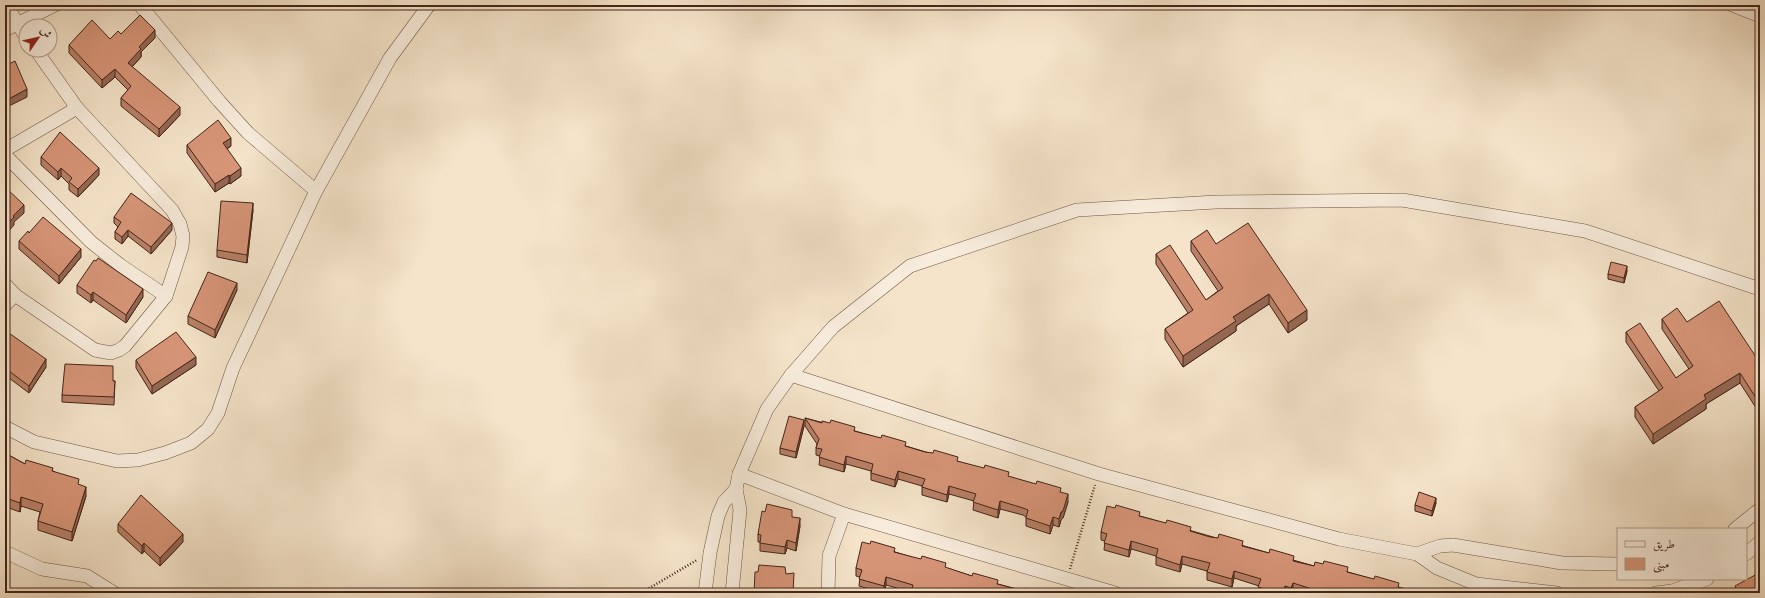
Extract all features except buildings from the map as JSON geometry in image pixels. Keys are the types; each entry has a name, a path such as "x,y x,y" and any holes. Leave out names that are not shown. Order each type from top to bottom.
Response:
{"street":[{"path":"6,5 17,24"},
{"path":"5,30 55,5"},
{"path":"140,5 219,101 248,133 316,191"},
{"path":"5,427 34,442 116,461 138,460 151,457 191,443 208,430 218,413 233,368 316,191 390,58 429,5"},
{"path":"1732,5 1760,16"},
{"path":"5,284 15,295 95,350 111,353 125,346 166,296 182,247 183,236 180,224 172,210 77,108 42,58"},
{"path":"5,150 77,108"},
{"path":"5,154 91,242 120,265 166,296"},
{"path":"732,593 740,510 736,489 739,474 768,409 791,375 833,327 910,266 1078,210 1216,202 1402,200 1585,231 1760,289"},
{"path":"5,304 15,295"},
{"path":"791,375 1099,474 1339,539 1417,554 1437,568 1476,584 1556,593"},
{"path":"739,474 844,514 1115,593"},
{"path":"705,593 710,553 718,516 724,502 736,489"},
{"path":"1736,528 1760,509"},
{"path":"828,593 828,556 844,514"},
{"path":"1747,553 1760,542"},
{"path":"1417,554 1440,546 1453,545 1562,563 1617,564"},
{"path":"5,552 42,569 87,576 114,593"},
{"path":"1656,593 1672,591 1704,580"}],"path":[{"path":"1067,579 1099,474"},
{"path":"641,593 710,553"}]}
